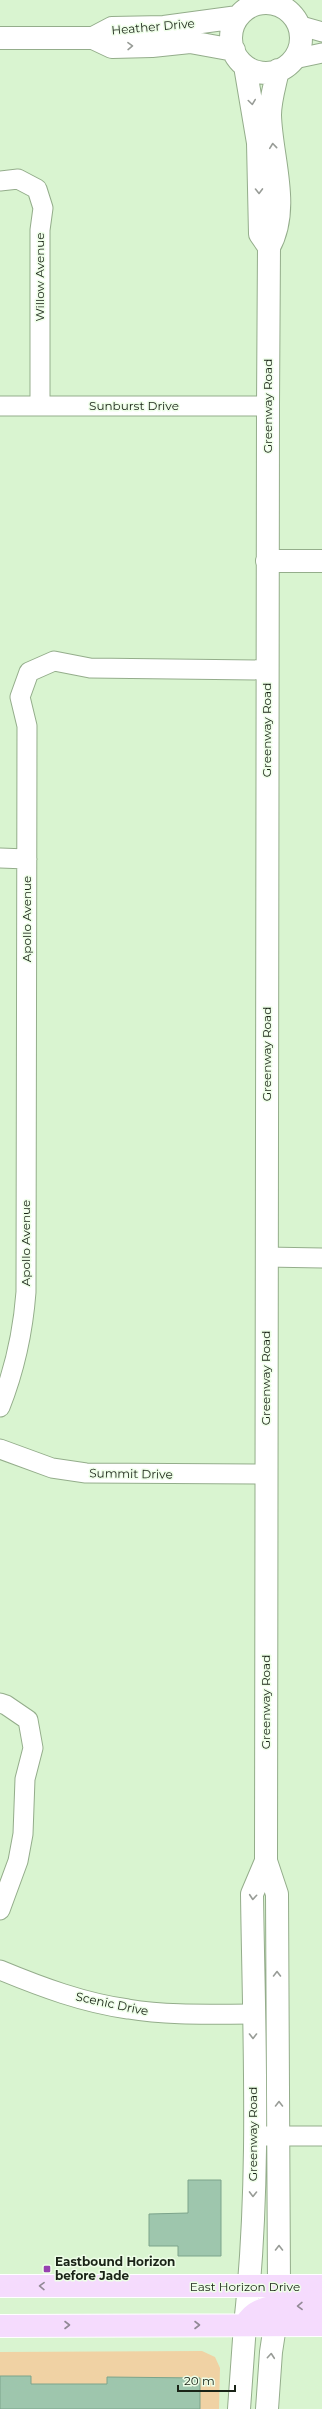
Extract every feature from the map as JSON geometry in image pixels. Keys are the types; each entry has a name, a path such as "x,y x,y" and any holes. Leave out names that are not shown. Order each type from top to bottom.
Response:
{"main road":[{"name":"East Horizon Drive","path":"0,2286 249,2286 277,2306 322,2325"},
{"name":"East Horizon Drive","path":"277,2306 322,2286"},
{"path":"0,2326 244,2325 249,2315 258,2310 277,2306 322,2306"}],"street":[{"path":"322,32 274,4 241,6 231,35 240,58 259,72 322,53"},
{"name":"Heather Drive","path":"93,38 112,28 164,27 216,20 241,6"},
{"path":"286,64 301,40 290,12"},
{"name":"Heather Drive","path":"0,38 93,38 112,47 152,46 190,42 240,58"},
{"name":"Greenway Road","path":"240,58 258,143 260,234 269,247"},
{"name":"Greenway Road","path":"267,2409 277,2306 279,2136 277,1894 266,1861 267,561 269,247 277,233 279,206 270,115 286,64"},
{"name":"Willow Avenue","path":"0,181 18,179 38,188 43,208 40,230 40,406"},
{"name":"Sunburst Drive","path":"0,406 268,406"},
{"path":"267,561 322,561"},
{"name":"Apollo Avenue","path":"0,1407 18,1350 23,1324 26,1292 27,726 20,697 29,672 54,661 90,668 267,670"},
{"path":"0,858 27,858"},
{"path":"266,1257 322,1258"},
{"name":"Summit Drive","path":"0,1449 52,1468 86,1473 266,1474"},
{"path":"0,1703 6,1704 28,1720 33,1748 25,1779 23,1834 18,1861 0,1910"},
{"name":"Greenway Road","path":"239,2409 244,2325 251,2260 254,2136 252,1894 266,1861"},
{"name":"Scenic Drive","path":"0,1970 68,1994 128,2009 182,2014 253,2014"},
{"path":"254,2136 322,2136"}],"shaded area":[{"path":"202,2351 215,2357 220,2368 219,2409 0,2409 0,2352"}],"building":[{"path":"188,2180 221,2180 221,2256 178,2256 178,2246 149,2246 149,2214 188,2213"},
{"path":"0,2376 31,2376 31,2384 107,2384 107,2377 200,2378 200,2409 0,2409"}],"place":[{"name":"Eastbound Horizon before Jade","path":"47,2269"}]}
